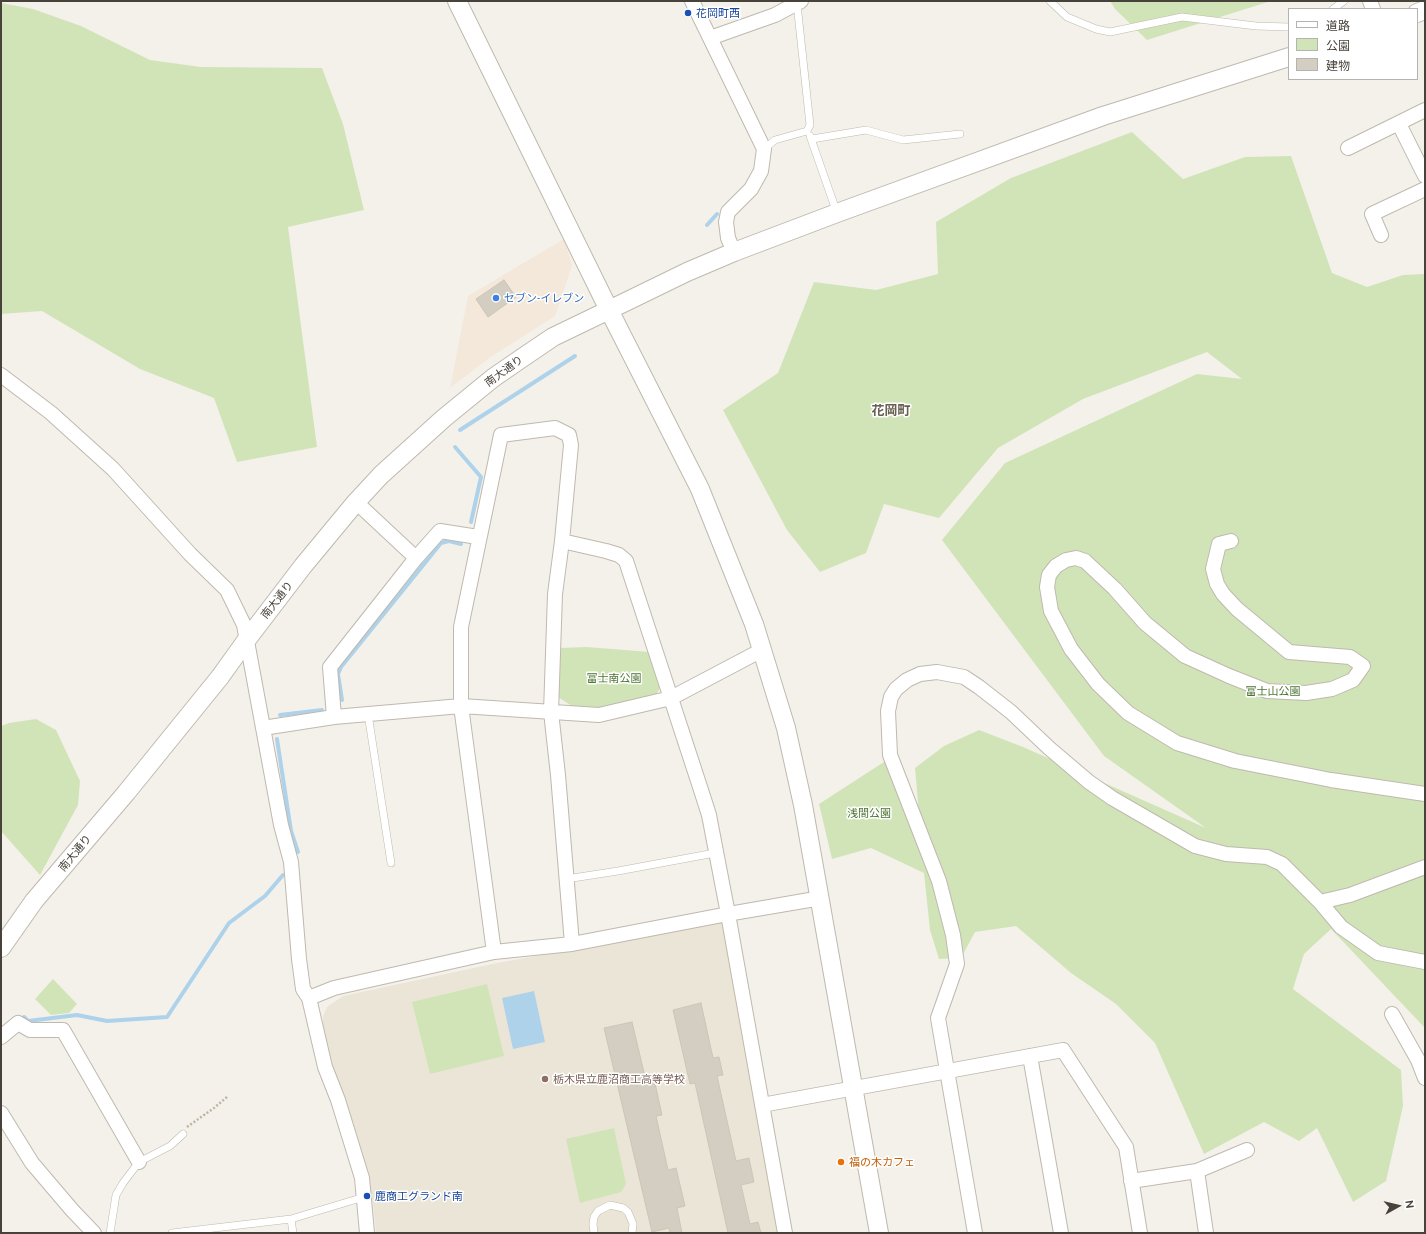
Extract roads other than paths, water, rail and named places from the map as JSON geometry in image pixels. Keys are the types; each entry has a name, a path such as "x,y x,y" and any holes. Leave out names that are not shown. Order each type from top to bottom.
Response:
{"street":[{"path":"457,1 608,310 700,489 737,580 762,650 786,728 804,805 879,1233"},
{"path":"692,1 764,149 761,171 751,189 728,212 726,222 728,238 734,252"},
{"path":"710,38 775,15 799,2"},
{"name":"南大通り","path":"1,948 34,901 126,793 215,683 248,638 356,502 412,446 493,378 553,338 687,272 734,252 1103,116 1288,57"},
{"path":"1348,148 1425,110"},
{"path":"1399,124 1425,176"},
{"path":"1381,235 1372,214 1425,189"},
{"path":"1,375 51,413 113,469 190,554 227,590 244,625 248,638 281,825 292,862 299,959 303,989 309,998 325,1067 338,1100 356,1155 364,1197 368,1233"},
{"path":"494,952 460,706 460,627 500,435 555,428 569,435 571,446 562,541 555,594 551,712 558,775 572,944"},
{"path":"356,502 416,558"},
{"path":"334,717 330,667 416,558 440,531 478,537"},
{"path":"562,541 619,555 626,561 703,796 728,914 785,1233"},
{"path":"1231,541 1219,544 1213,569 1217,584 1223,594 1237,609 1289,652 1350,658 1363,666 1353,680 1332,689 1306,693 1267,691 1223,673 1185,656 1144,622 1115,589 1085,561 1076,558 1066,560 1056,566 1049,575 1047,587 1051,611 1071,649 1098,684 1128,713 1177,743 1235,761 1331,780 1425,794"},
{"path":"263,728 334,717 460,706 598,715 671,698 762,650"},
{"path":"975,1233 938,1018 957,964 953,935 939,881 890,755 888,711 891,697 896,689 907,680 920,674 937,672 964,677 1011,712 1066,763 1112,798 1195,846 1226,854 1267,857 1282,864 1320,902 1341,927 1378,953 1425,962"},
{"path":"1320,902 1350,895 1425,867"},
{"path":"309,998 334,988 494,952 572,944 821,898"},
{"path":"1392,1014 1418,1060 1425,1078"},
{"path":"1,1037 18,1023 30,1030 63,1030 139,1162"},
{"path":"762,1105 1063,1050 1126,1147 1140,1233"},
{"path":"1030,1056 1061,1233"},
{"path":"1,1113 32,1163 72,1210 94,1233"},
{"path":"1132,1181 1197,1171 1247,1150"},
{"path":"1197,1171 1206,1233"}],"lane":[{"path":"1050,1 1067,17 1096,29 1110,32 1182,17 1256,26 1288,27"},
{"path":"1334,8 1344,1"},
{"path":"799,2 811,119 808,131 837,213"},
{"path":"812,139 866,130 903,140 960,134"},
{"path":"764,149 775,140 808,131"},
{"path":"368,714 390,863"},
{"path":"566,879 715,853"},
{"path":"110,1233 116,1195 139,1162 170,1146 183,1134"},
{"path":"172,1233 290,1218 364,1197"},
{"path":"594,1233 594,1217 598,1211 610,1205 623,1208 628,1212 633,1224 632,1233"},
{"path":"290,1218 293,1233"}],"water":[{"path":"534,991 545,1042 513,1049 502,998"}],"waterway":[{"path":"707,225 717,214"},
{"path":"460,430 575,356"},
{"path":"455,447 481,477 471,522"},
{"path":"342,700 338,674 341,667 441,543 449,541 461,544"},
{"path":"280,715 322,710"},
{"path":"277,739 291,831 298,852"},
{"path":"24,1017 28,1021 77,1015 107,1021 167,1017 229,923 265,896 283,875"}],"place":[{"name":"花岡町西","path":"688,13"},
{"name":"セブン-イレブン","path":"496,298"},
{"name":"栃木県立鹿沼商工高等学校","path":"545,1079"},
{"name":"福の木カフェ","path":"841,1162"},
{"name":"鹿商工グランド南","path":"367,1196"}],"district":[{"name":"花岡町","path":"891,411"}],"park label":[{"name":"富士南公園","path":"614,678"},
{"name":"富士山公園","path":"1273,691"},
{"name":"浅間公園","path":"869,813"}]}
